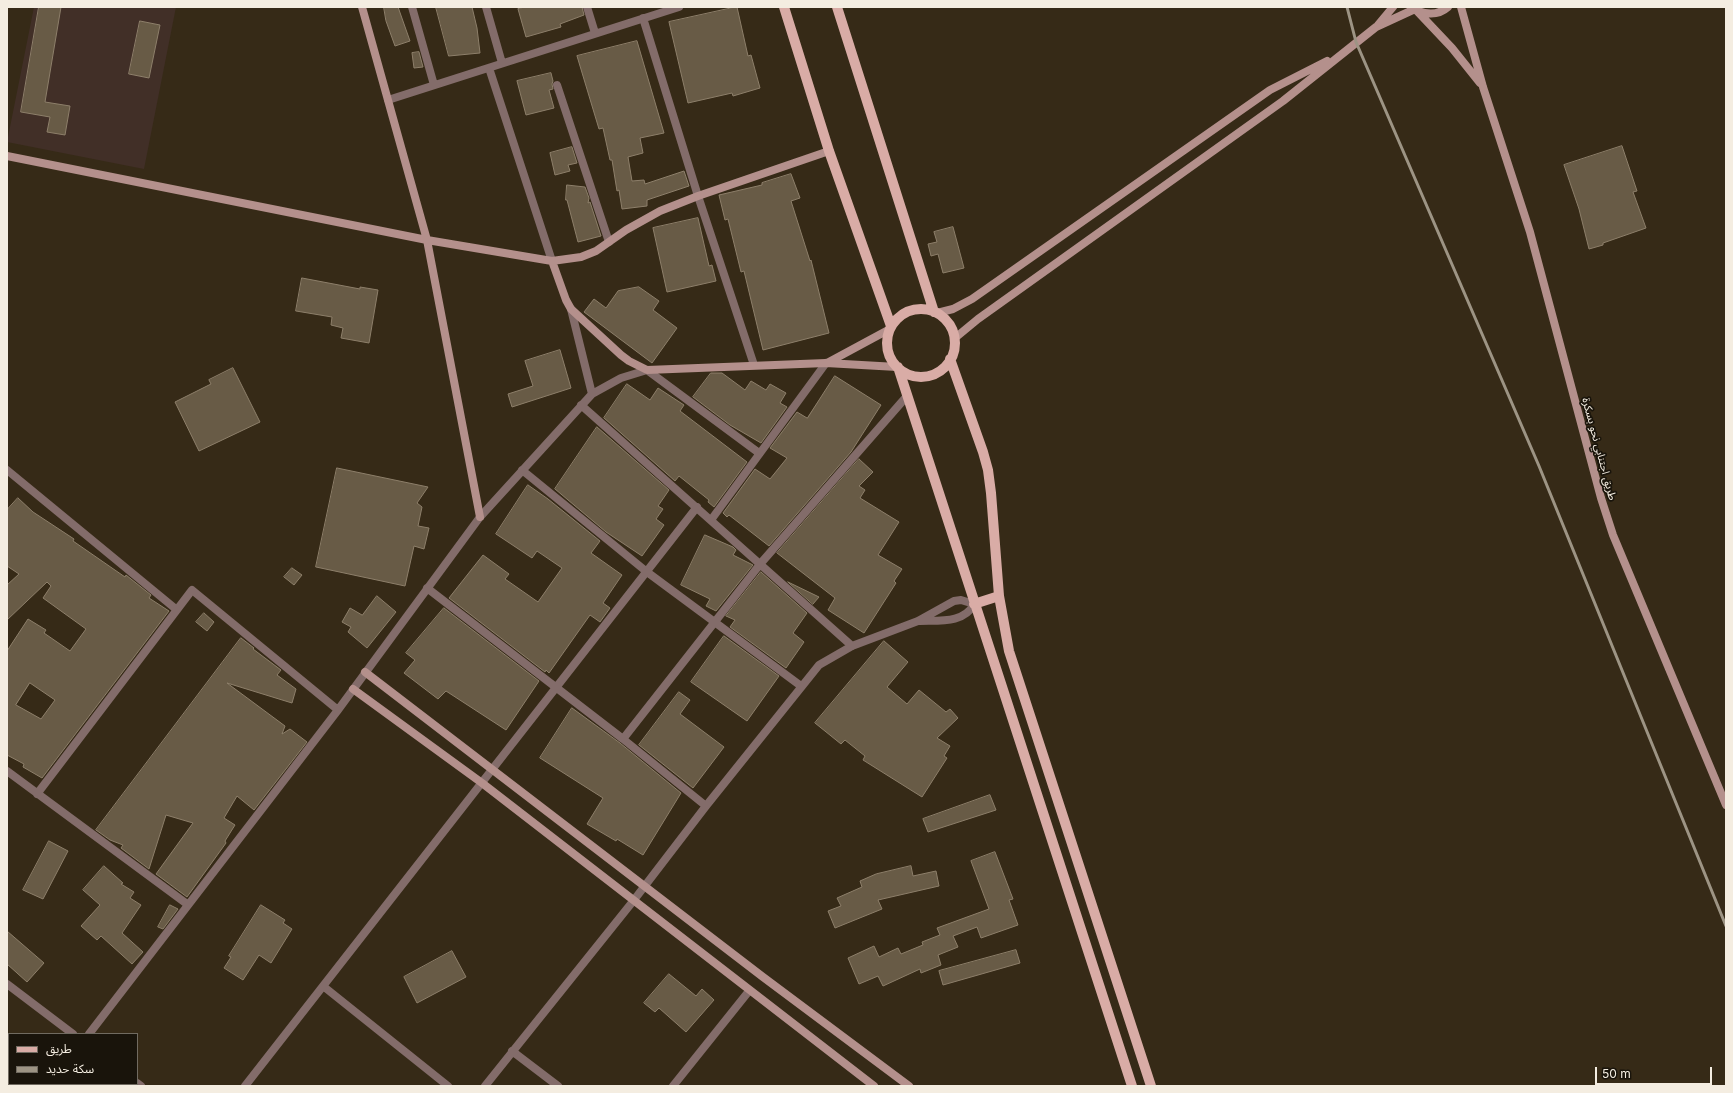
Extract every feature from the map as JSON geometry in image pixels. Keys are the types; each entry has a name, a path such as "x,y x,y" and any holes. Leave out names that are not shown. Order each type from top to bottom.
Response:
{"main road":[{"path":"784,7 829,151 891,328"},
{"path":"837,7 936,312"},
{"path":"915,309 925,309 936,312 949,324 955,338 953,352 950,359 944,367 936,373 926,376 916,376 906,373 891,359 887,339 891,328 898,318 906,312 915,309"},
{"path":"950,359 988,470 998,596 1009,651 1151,1086"},
{"path":"898,367 1132,1086"},
{"path":"974,604 998,596"}],"street":[{"path":"362,7 427,240 480,517"},
{"path":"412,7 434,85"},
{"path":"486,7 502,63"},
{"path":"588,7 596,34"},
{"path":"388,100 678,7"},
{"path":"955,338 978,319 1283,101 1376,27 1393,7"},
{"path":"1376,27 1415,9 1426,14 1435,14 1444,11 1448,7"},
{"name":"طريق اجتنابي نحو بسكرة","path":"1461,7 1483,87 1530,232 1600,498 1613,534 1726,805"},
{"path":"1415,9 1452,48 1483,87"},
{"path":"643,18 698,196 754,365"},
{"path":"936,312 953,308 972,299 1270,90 1342,54"},
{"path":"489,68 552,261 566,300 571,309 592,394"},
{"path":"557,85 608,242"},
{"path":"7,156 427,240 552,261 581,257 596,251 642,220 660,211 698,196 829,151"},
{"path":"571,309 621,355 647,370 760,453"},
{"path":"711,520 826,363 891,328"},
{"path":"90,1033 338,710 426,588 480,517 592,394 621,378 647,370 826,363 898,367"},
{"path":"623,739 761,563 907,396"},
{"path":"581,405 761,563 852,646"},
{"path":"7,470 177,610"},
{"path":"522,470 647,572 801,686"},
{"path":"245,1086 697,507"},
{"path":"426,588 557,687 706,806"},
{"path":"37,794 192,590 338,710"},
{"path":"485,1086 819,665 852,646 918,621 954,601 961,600 974,604 971,610 960,618 918,621"},
{"path":"365,672 908,1086"},
{"path":"353,688 482,783 749,991 874,1086"},
{"path":"7,771 188,904"},
{"path":"7,984 72,1033"},
{"path":"323,986 448,1086"},
{"path":"673,1086 749,991"},
{"path":"512,1051 558,1086"}],"shaded area":[{"path":"34,7 176,7 144,169 7,142"}],"building":[{"path":"39,7 61,7 45,102 70,106 65,135 47,132 50,117 21,112"},
{"path":"384,7 398,7 410,41 395,46 386,21"},
{"path":"436,7 472,7 477,28 480,53 449,56"},
{"path":"525,7 582,7 584,15 560,24 561,27 526,37 518,9"},
{"path":"737,7 748,56 751,55 760,88 733,96 732,93 688,103 669,22"},
{"path":"140,21 160,25 149,78 129,74"},
{"path":"637,41 664,133 640,138 643,153 628,157 632,181 644,180 645,184 684,171 689,186 647,200 647,206 622,209 619,190 617,191 612,160 610,160 603,128 599,129 577,56"},
{"path":"419,52 423,67 414,68 412,53"},
{"path":"551,73 553,89 549,90 554,108 526,115 517,81"},
{"path":"1622,146 1637,191 1633,192 1646,228 1589,249 1579,209 1564,165"},
{"path":"572,147 577,163 568,165 570,171 555,175 550,153"},
{"path":"791,174 800,198 791,201 810,261 811,260 829,333 763,350 744,271 741,272 728,219 725,220 719,195 762,185 762,183"},
{"path":"567,185 585,187 589,198 588,203 590,202 601,236 578,242 566,200"},
{"path":"698,218 709,266 712,265 716,281 667,292 653,228"},
{"path":"953,227 964,268 943,273 938,254 931,256 928,244 937,242 934,232"},
{"path":"302,278 360,289 360,287 378,290 369,343 341,338 343,328 331,325 332,317 296,311"},
{"path":"639,287 659,301 653,310 677,328 652,363 584,312 594,299 606,308 618,291"},
{"path":"560,350 571,388 512,407 508,394 533,386 525,361"},
{"path":"233,368 260,422 199,451 175,402 211,384 209,380"},
{"path":"711,373 722,373 745,390 751,381 766,390 770,384 786,393 780,403 787,407 761,443 730,425 693,397"},
{"path":"835,376 881,405 851,452 769,546 729,515 727,517 723,513 755,469 770,479 787,458 770,448 797,412 807,418"},
{"path":"627,384 650,400 658,388 684,405 680,411 747,462 714,507 708,502 709,500 679,476 675,481 604,418"},
{"path":"597,427 669,490 658,506 663,509 656,519 664,525 642,556 606,532 555,489"},
{"path":"859,459 873,472 859,486 865,490 860,498 899,522 878,555 902,569 894,581 896,583 864,633 828,610 835,598 777,553"},
{"path":"337,468 428,487 417,503 422,507 418,526 429,528 424,549 414,546 405,586 316,567"},
{"path":"528,485 548,499 600,541 591,553 622,575 603,603 610,608 600,622 590,615 549,673 546,670 545,672 449,598 483,555 509,574 505,579 538,602 562,568 537,551 532,558 496,534"},
{"path":"18,498 33,512 74,539 73,541 125,577 126,575 151,595 149,598 169,611 42,778 23,767 24,764 7,755 7,651 28,619 46,630 44,633 70,651 86,629 43,598 51,586 47,582 7,620 7,585 19,574 7,566 7,510","holes":["30,683 55,700 41,719 16,705"]},
{"path":"705,535 733,547 736,550 733,555 753,565 716,611 706,606 710,599 681,585"},
{"path":"292,568 302,575 294,585 284,577"},
{"path":"761,572 807,613 793,633 804,642 786,668 730,627 735,620 726,616"},
{"path":"788,582 819,597 813,604"},
{"path":"377,596 396,612 367,648 348,632 351,627 342,622 350,608 362,615"},
{"path":"444,608 539,681 506,730 446,691 438,699 404,673 415,660 406,653"},
{"path":"204,613 214,622 207,631 196,622"},
{"path":"724,636 779,676 747,721 691,682"},
{"path":"241,638 281,670 277,675 296,689 292,703 227,683 285,726 282,734 290,729 307,742 254,810 237,796 224,818 235,825 225,841 226,843 187,897 156,874 193,823 166,815 149,869 121,848 123,845 110,840 96,830"},
{"path":"884,641 908,662 887,687 907,704 919,690 946,712 950,709 958,718 937,738 950,746 944,756 947,758 922,797 863,760 865,756 845,740 841,744 815,723"},
{"path":"679,692 690,700 680,714 724,747 693,788 639,745"},
{"path":"572,708 620,743 681,793 643,855 617,839 616,841 587,824 603,798 540,758"},
{"path":"990,795 996,810 928,832 923,819"},
{"path":"49,841 68,851 43,899 23,890"},
{"path":"995,852 1013,899 1009,900 1018,925 981,938 977,927 953,936 958,947 938,955 941,965 921,973 920,969 883,986 878,976 859,984 848,958 874,946 879,957 898,948 901,954 923,945 922,942 940,935 937,928 989,909 971,861"},
{"path":"104,866 123,883 121,884 134,892 130,898 141,905 122,933 143,952 132,964 101,936 97,940 81,926 100,905 83,890"},
{"path":"911,866 913,876 936,871 939,886 878,900 882,909 835,928 828,911 841,906 837,898 862,887 860,881 876,874"},
{"path":"170,905 178,909 163,929 158,927"},
{"path":"261,905 285,920 283,923 292,929 271,963 259,955 243,980 224,968 231,957 229,956"},
{"path":"7,931 44,963 27,982 7,964"},
{"path":"1016,950 1020,963 943,985 939,971"},
{"path":"452,951 466,977 417,1003 404,977"},
{"path":"669,974 696,996 702,989 714,1000 686,1032 659,1008 655,1012 644,1003"}],"railway":[{"path":"1347,7 1356,42 1539,466 1726,926"}]}
